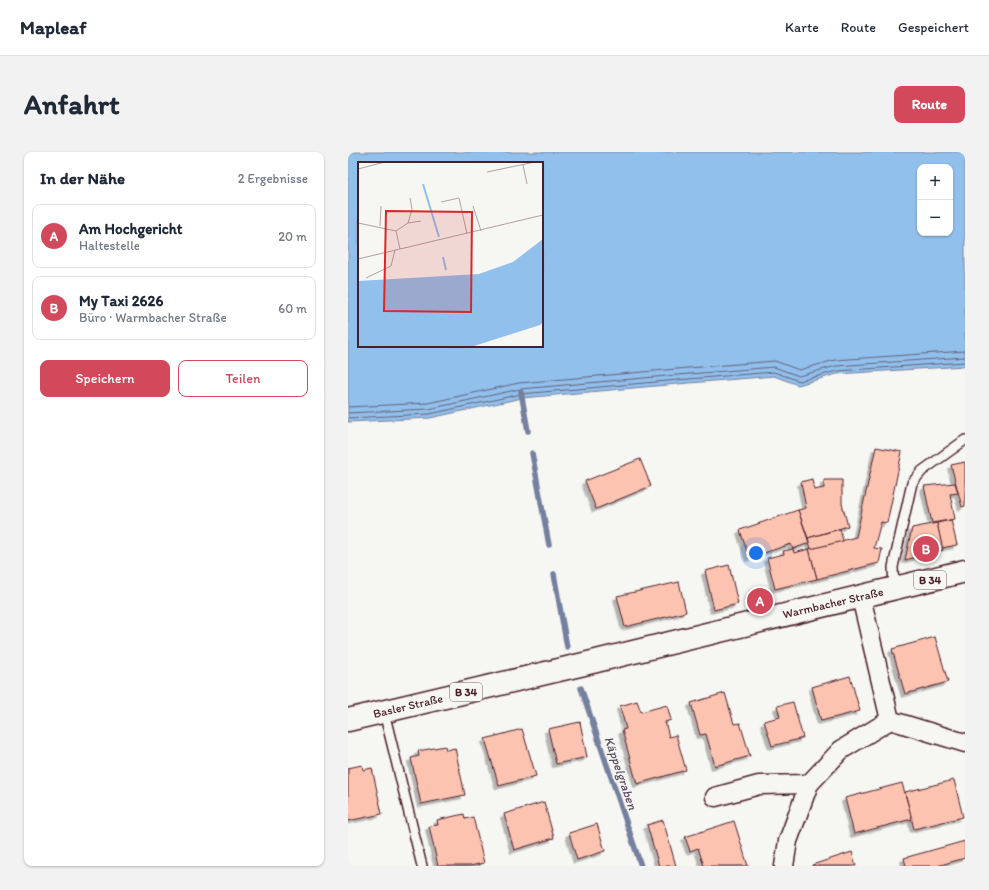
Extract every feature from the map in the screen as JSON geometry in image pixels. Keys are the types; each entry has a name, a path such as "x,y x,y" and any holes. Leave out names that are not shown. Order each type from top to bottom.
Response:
{"main road":[{"name":"Warmbacher Straße","path":"584,664 965,571"},
{"name":"Basler Straße","path":"348,720 584,664"}],"street":[{"path":"861,597 890,720"},
{"path":"784,866 788,841 809,784 841,750 890,720 965,743"},
{"path":"715,797 759,785 809,784"}],"lane":[{"path":"894,589 893,567 912,483 922,471 965,440"},
{"path":"384,712 422,866"}],"water":[{"path":"348,152 965,152 965,366 837,374 798,385 774,376 522,398 430,418 348,422"}],"building":[{"path":"876,447 902,452 887,523 881,522 874,548 882,549 879,563 817,579 809,549 856,537"},
{"path":"640,459 651,486 596,509 585,481"},
{"path":"965,462 965,506 962,507 951,465"},
{"path":"812,479 814,490 824,488 824,480 842,480 842,504 848,526 808,538 798,510 806,508 801,482"},
{"path":"955,483 958,493 950,494 955,519 932,523 924,486"},
{"path":"798,510 809,543 793,549 791,544 749,558 740,530"},
{"path":"951,520 957,545 942,548 937,523"},
{"path":"937,523 943,550 905,560 912,528"},
{"path":"840,529 843,541 811,549 808,538"},
{"path":"793,549 794,553 809,549 817,579 775,589 767,558 784,554 783,551"},
{"path":"729,565 738,604 714,610 705,571"},
{"path":"679,582 686,612 625,627 617,596"},
{"path":"935,637 948,682 905,694 892,649"},
{"path":"850,676 860,711 821,721 812,687"},
{"path":"725,693 734,724 740,723 750,756 715,766 706,734 700,735 691,703"},
{"path":"637,701 641,712 667,705 671,720 665,722 669,737 676,735 686,770 637,784 622,730 626,729 620,706"},
{"path":"793,702 803,738 772,746 764,721 780,717 777,706"},
{"path":"580,722 587,757 556,764 548,729"},
{"path":"522,729 536,776 499,786 485,739"},
{"path":"445,746 446,750 455,748 465,795 421,804 411,758 419,756 418,751"},
{"path":"362,765 363,770 372,768 382,814 348,821 348,768"},
{"path":"954,780 963,817 914,829 905,792"},
{"path":"902,783 912,819 854,834 845,798"},
{"path":"544,802 554,838 514,850 504,814"},
{"path":"464,814 465,819 473,817 484,863 470,866 438,866 429,826 438,825 437,820"},
{"path":"663,820 676,866 659,866 647,825"},
{"path":"734,821 748,866 704,866 698,848 690,851 685,837"},
{"path":"597,824 605,851 577,860 569,833"},
{"path":"965,841 965,858 937,866 906,866 904,858"},
{"path":"852,852 856,866 812,866 812,865"}],"waterway":[{"name":"Käppelgraben","path":"521,392 528,431"},
{"name":"Käppelgraben","path":"532,453 549,545"},
{"name":"Käppelgraben","path":"554,574 567,647"},
{"name":"Käppelgraben","path":"581,688 641,866"}],"place":[{"name":"My Taxi 2626","path":"926,549"},
{"name":"Am Hochgericht","path":"760,601"}]}
